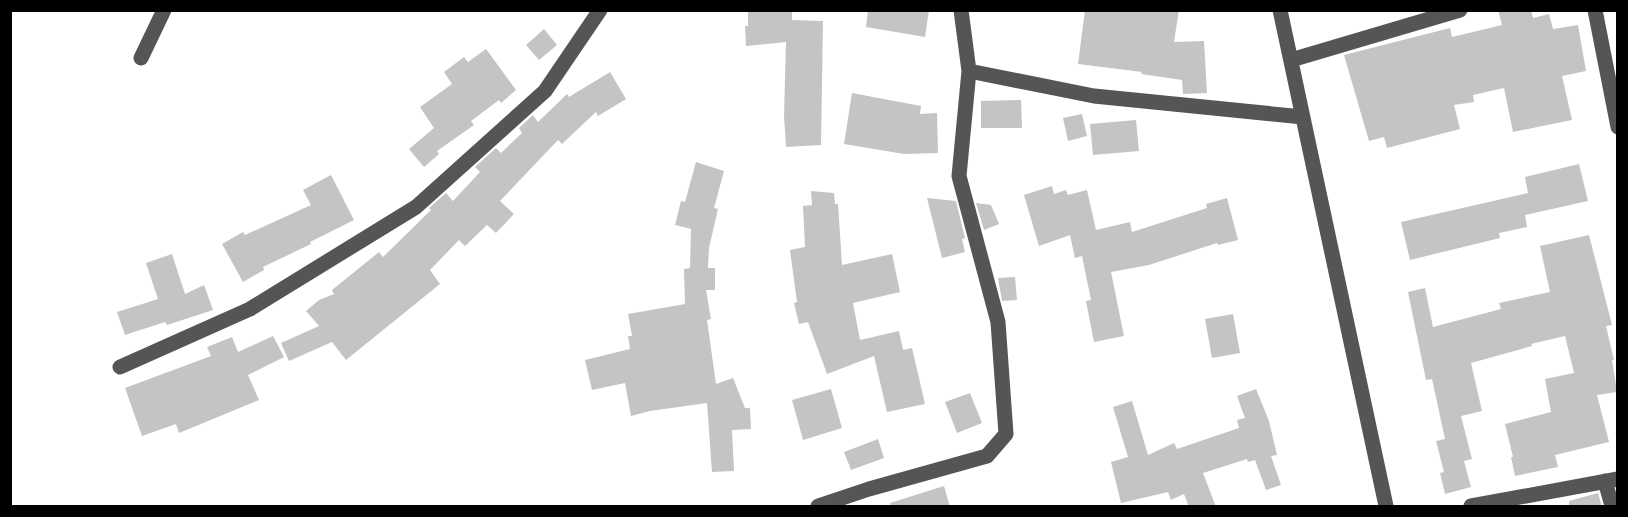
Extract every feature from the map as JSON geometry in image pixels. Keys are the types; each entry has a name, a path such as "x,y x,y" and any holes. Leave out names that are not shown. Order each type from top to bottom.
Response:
{"street":[{"path":"141,58 164,10"},
{"path":"120,367 250,309 416,207 545,91 600,10"},
{"path":"818,507 868,489 987,456 1006,434 998,322 959,176 969,71 961,10"},
{"path":"1280,10 1386,507"},
{"path":"1291,60 1460,10"},
{"path":"1595,10 1617,127"},
{"path":"969,71 1094,96 1303,117"},
{"path":"1471,507 1611,480 1611,507"}],"building":[{"path":"748,10 792,10 792,20 823,21 821,145 786,147 784,116 786,42 746,46 745,26 748,26"},
{"path":"868,10 929,10 925,37 866,27"},
{"path":"1085,10 1179,10 1174,42 1204,41 1207,93 1183,94 1182,80 1141,74 1142,72 1078,64"},
{"path":"1498,10 1531,10 1533,18 1549,14 1553,29 1578,25 1586,71 1562,76 1572,120 1513,132 1504,88 1473,95 1474,102 1454,105 1460,129 1387,148 1384,137 1369,141 1344,55 1450,28 1452,37 1502,25"},
{"path":"544,29 557,45 539,60 526,45"},
{"path":"486,49 516,90 501,103 499,100 471,121 474,125 437,151 439,154 424,167 409,149 434,128 420,107 452,84 444,72 464,57 468,62"},
{"path":"610,72 626,99 598,116 596,112 562,144 558,140 500,201 514,214 496,233 487,225 465,246 459,240 430,270 440,284 346,360 332,342 289,361 281,343 319,326 306,311 319,300 334,294 332,290 379,252 383,257 446,193 453,201 480,172 475,167 496,148 501,153 522,133 519,128 533,115 538,122 567,94 569,97"},
{"path":"852,93 921,106 920,114 937,113 938,153 904,154 844,144"},
{"path":"1021,100 1022,128 981,128 981,101"},
{"path":"1082,114 1087,136 1068,141 1063,118"},
{"path":"1136,120 1139,151 1093,155 1090,124"},
{"path":"696,162 724,171 714,208 718,209 709,248 708,268 715,268 715,290 706,290 711,319 707,320 716,384 733,378 745,408 750,408 751,429 732,430 734,471 712,472 707,403 631,416 625,383 592,390 585,360 630,349 628,336 632,336 628,314 685,304 684,269 690,268 691,229 675,225 681,201 685,202"},
{"path":"1579,164 1588,201 1525,215 1527,227 1499,233 1500,238 1410,260 1401,222 1528,193 1525,177"},
{"path":"331,175 354,220 263,267 264,270 243,282 222,244 243,232 245,235 311,205 303,190"},
{"path":"1052,186 1054,194 1066,190 1068,195 1087,190 1096,230 1130,222 1132,232 1207,208 1206,204 1227,198 1238,240 1218,245 1217,243 1149,265 1111,272 1124,336 1094,342 1086,301 1091,300 1082,256 1075,258 1070,235 1039,246 1024,195"},
{"path":"811,191 834,193 835,204 838,204 842,265 892,254 900,292 853,303 860,340 899,331 903,350 912,348 925,404 887,412 874,356 827,374 808,322 799,324 794,303 797,302 790,250 805,247 803,206 812,205"},
{"path":"927,198 956,201 965,238 962,239 965,252 942,258"},
{"path":"976,203 991,205 999,224 984,230"},
{"path":"1589,235 1612,325 1606,326 1614,360 1612,360 1617,392 1597,395 1609,442 1555,455 1558,467 1515,476 1505,424 1551,412 1545,379 1574,373 1565,336 1471,363 1482,411 1461,416 1472,459 1464,461 1471,487 1445,494 1440,473 1444,472 1436,441 1445,439 1432,379 1426,380 1408,292 1425,288 1433,327 1501,309 1499,303 1550,292 1540,246"},
{"path":"172,254 185,294 204,285 213,310 167,325 165,322 125,335 117,312 158,299 146,263"},
{"path":"1015,277 1017,300 1002,301 998,278"},
{"path":"1233,314 1240,353 1212,358 1205,319"},
{"path":"273,336 284,357 248,375 259,400 179,433 176,424 142,436 125,388 211,356 207,347 232,337 238,352"},
{"path":"831,389 842,428 803,440 792,400"},
{"path":"1256,389 1269,421 1277,455 1271,456 1281,485 1266,490 1255,460 1248,462 1247,459 1203,473 1216,507 1189,507 1184,494 1171,500 1168,492 1121,503 1111,462 1128,457 1113,407 1132,401 1148,455 1174,443 1177,449 1239,428 1237,420 1245,418 1237,396"},
{"path":"970,393 982,423 957,433 945,402"},
{"path":"878,439 884,458 851,470 844,452"},
{"path":"944,486 950,507 891,507 890,503"},
{"path":"1598,493 1602,507 1569,507 1569,501"}]}
